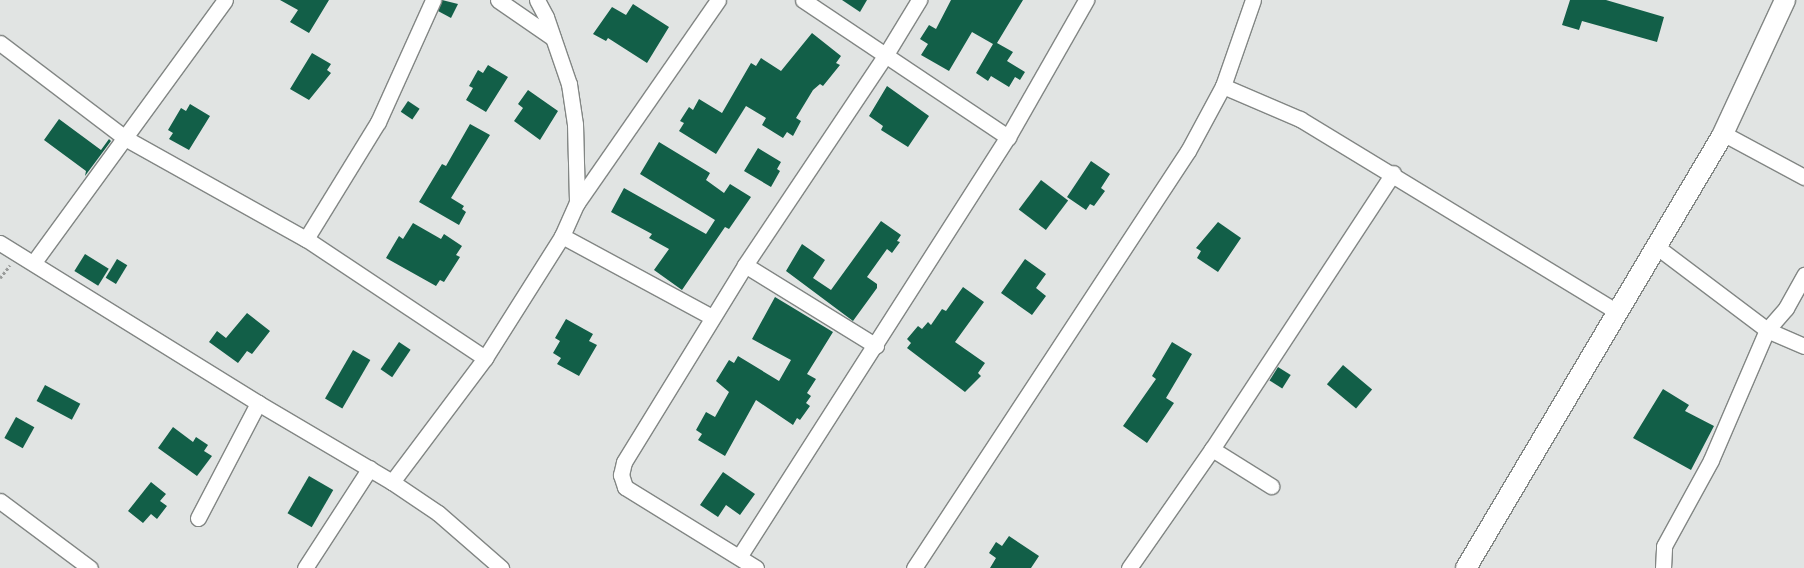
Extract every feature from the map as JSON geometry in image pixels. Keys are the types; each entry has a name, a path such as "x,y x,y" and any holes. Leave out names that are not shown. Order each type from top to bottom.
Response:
{"street":[{"path":"34,262 225,0"},
{"path":"306,239 378,122 433,0"},
{"path":"498,0 553,38"},
{"path":"537,0 553,38 568,84 575,124 577,203"},
{"path":"392,482 485,358 562,236 577,203 718,0"},
{"path":"803,0 1008,137"},
{"path":"756,568 626,487 620,475 624,462 712,317 885,56 919,0"},
{"path":"739,558 1008,137 1086,0"},
{"path":"914,568 1188,151 1223,86 1253,0"},
{"path":"1466,568 1554,423 1617,312 1724,134 1785,0"},
{"path":"0,43 125,138 306,239 485,358"},
{"path":"1223,86 1300,118 1393,173 1617,312"},
{"path":"1724,134 1804,177"},
{"path":"1129,568 1212,449 1393,173"},
{"path":"562,236 712,317"},
{"path":"0,243 34,262 258,403 392,482 438,513 501,568"},
{"path":"1657,247 1767,330 1804,346"},
{"path":"745,265 876,346"},
{"path":"1663,568 1664,546 1710,460 1767,330 1786,308 1804,275"},
{"path":"198,518 258,403"},
{"path":"1212,449 1271,486"},
{"path":"305,568 370,468"},
{"path":"0,501 90,568"}],"building":[{"path":"280,0 329,0 309,33 290,22 298,10"},
{"path":"442,0 458,4 451,18 438,11"},
{"path":"842,0 867,0 860,12"},
{"path":"951,0 1023,0 997,43 1013,52 1007,61 1025,72 1020,80 1015,77 1009,87 991,76 988,81 976,73 993,44 972,32 949,71 921,55 928,44 920,39 929,25 936,29"},
{"path":"1570,0 1606,0 1664,17 1657,42 1582,21 1579,30 1562,25"},
{"path":"633,4 669,27 647,63 608,38 606,41 593,34 612,7 626,15"},
{"path":"812,33 841,56 836,63 840,65 823,86 820,84 813,90 796,118 801,121 793,136 787,132 783,138 762,125 766,118 746,106 716,154 679,131 684,123 680,121 689,107 693,110 699,99 722,113 751,63 756,66 761,58 781,71"},
{"path":"312,53 331,64 327,70 331,73 309,100 290,89"},
{"path":"488,65 508,77 486,112 466,100 473,88 469,86 478,70 483,73"},
{"path":"887,86 929,116 908,147 881,130 883,126 869,116"},
{"path":"528,90 558,111 540,140 514,121 523,108 518,104"},
{"path":"408,101 420,109 412,120 401,112"},
{"path":"190,104 210,116 189,150 169,139 173,133 168,130 181,108 186,111"},
{"path":"59,119 101,150 109,139 111,141 85,176 86,171 44,140"},
{"path":"470,124 490,135 451,198 464,206 462,209 466,212 459,225 419,202 442,164 446,166"},
{"path":"659,142 710,173 706,180 724,193 730,184 751,197 729,229 725,227 682,290 654,270 669,249 649,238 652,234 611,212 624,188 706,234 715,220 640,174"},
{"path":"758,148 781,162 777,169 780,171 771,187 744,171"},
{"path":"1091,161 1110,174 1101,188 1105,191 1094,206 1090,204 1086,210 1067,197"},
{"path":"1041,180 1068,200 1046,230 1019,210"},
{"path":"881,221 901,235 897,241 900,242 892,253 887,249 867,277 877,284 877,288 853,321 786,271 802,244 825,260 813,278 831,290"},
{"path":"1218,222 1241,238 1218,272 1197,258 1201,251 1196,248"},
{"path":"413,223 441,239 444,234 462,246 456,255 460,257 444,282 440,280 436,286 386,258 399,236 403,239"},
{"path":"85,254 109,269 98,286 74,271"},
{"path":"117,259 127,265 116,284 106,278"},
{"path":"1025,259 1046,274 1036,288 1046,296 1032,315 1001,293"},
{"path":"963,287 984,302 955,342 985,363 978,373 981,376 965,392 907,348 911,343 907,339 918,326 922,329 928,322 931,325 942,309 946,311"},
{"path":"775,297 833,332 807,374 816,379 807,393 811,396 806,403 810,406 800,420 797,418 793,425 756,400 725,456 698,440 702,434 696,430 706,412 715,417 729,392 716,381 729,360 734,363 738,356 779,381 791,360 752,339"},
{"path":"247,313 270,331 252,354 247,351 238,363 209,342 217,331 226,338"},
{"path":"566,319 593,334 589,341 597,345 579,376 557,364 561,358 553,353 560,341 555,338"},
{"path":"399,342 411,350 392,377 381,369"},
{"path":"1172,342 1192,354 1166,398 1174,403 1147,443 1123,426 1156,379 1152,376"},
{"path":"353,350 370,360 342,408 325,398"},
{"path":"1343,365 1372,389 1356,409 1327,384"},
{"path":"1278,367 1291,375 1282,389 1270,381"},
{"path":"45,385 80,404 72,420 37,401"},
{"path":"1663,389 1689,405 1685,411 1714,426 1691,470 1633,438"},
{"path":"16,417 34,427 23,448 4,438"},
{"path":"173,427 193,442 196,437 208,445 204,451 212,456 197,476 158,448"},
{"path":"723,472 755,494 740,515 726,505 718,517 700,505"},
{"path":"309,476 333,490 312,527 288,513"},
{"path":"151,482 166,494 160,501 167,506 157,519 151,514 143,523 128,511"},
{"path":"1009,536 1039,556 1031,568 990,568 996,558 989,553 996,542 1002,546"}]}
